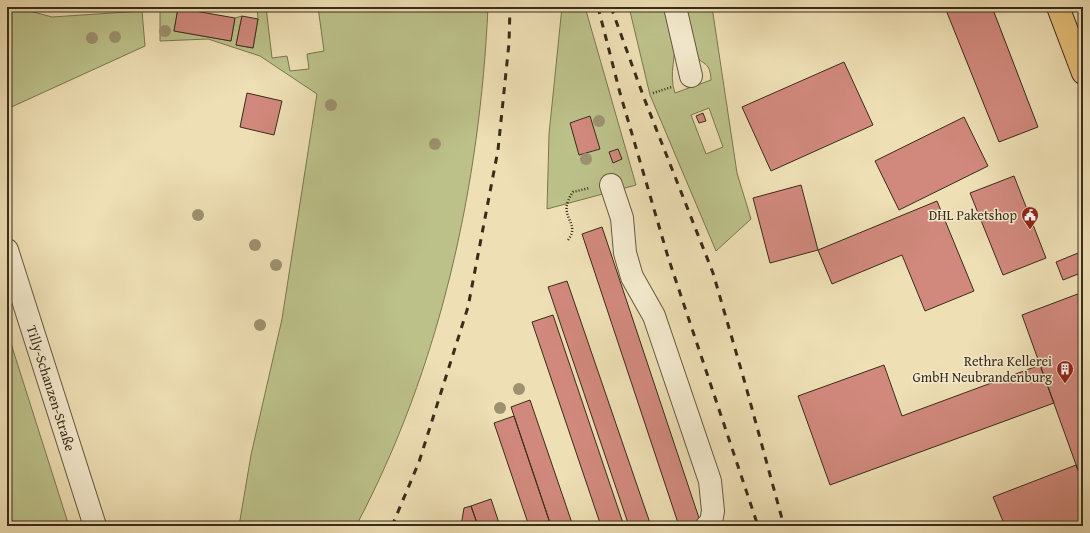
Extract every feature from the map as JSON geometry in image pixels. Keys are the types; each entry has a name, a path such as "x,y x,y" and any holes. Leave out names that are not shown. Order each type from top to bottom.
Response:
{"main road":[{"path":"1058,7 1083,73"}],"street":[{"path":"675,7 691,76"},
{"path":"611,186 622,218 624,253 632,277 654,316 710,481 713,511 711,522 707,526"},
{"name":"Tilly-Schanzen-Straße","path":"7,250 95,526"}],"path":[{"path":"568,240 572,235 572,228 565,207 573,192 582,188 602,188 611,186"}],"green space":[{"path":"7,7 15,7 52,17 142,11 145,46 7,109"},
{"path":"257,7 266,7 272,58 287,56 290,71 309,69 307,54 324,51 318,7 488,7 476,141 465,208 450,274 433,339 411,403 385,466 356,526 239,526 251,455 282,319 317,94 260,56 208,39 160,41 160,10 178,8 174,31 231,41 235,18 242,16 236,45 253,48 258,19"},
{"path":"562,7 585,7 636,185 547,209 549,134"},
{"path":"629,7 668,7 675,34 672,79 675,93 711,80 709,69 698,58 694,50 680,7 712,7 737,173 751,219 716,251 650,95","holes":["709,108 723,147 706,154 691,115"]},
{"path":"7,331 69,526 7,526"}],"building":[{"path":"953,7 992,7 1038,127 999,142 946,10"},
{"path":"178,8 235,18 231,41 174,31"},
{"path":"242,16 258,19 253,48 236,45"},
{"path":"844,62 873,125 771,171 742,107"},
{"path":"247,93 282,101 274,135 240,127"},
{"path":"703,113 706,121 699,123 696,116"},
{"path":"590,116 600,149 579,155 570,123"},
{"path":"964,117 988,166 899,210 875,161"},
{"path":"618,149 622,159 613,163 609,152"},
{"path":"1014,176 1046,258 1003,275 970,193"},
{"path":"801,185 818,250 770,263 753,198"},
{"path":"937,201 974,291 925,311 902,255 832,284 818,250"},
{"path":"602,227 700,521 685,526 679,526 582,234"},
{"path":"1083,251 1083,272 1063,280 1056,262"},
{"path":"567,281 651,526 629,526 548,287"},
{"name":"Rethra Kellerei GmbH Neubrandenburg","path":"1083,292 1083,484 1022,315"},
{"path":"553,315 624,526 601,526 532,322"},
{"path":"884,365 902,416 1040,365 1054,403 830,485 798,396"},
{"path":"530,400 573,526 551,526 511,407"},
{"path":"514,416 551,526 529,526 494,423"},
{"path":"1076,465 1083,484 1083,526 1005,526 993,497"},
{"path":"491,499 500,526 478,526 471,506"},
{"path":"471,506 478,526 461,526 464,508"}],"railway":[{"path":"392,526 419,462 468,307 498,150 509,43 510,7"},
{"path":"598,7 620,93 668,257 758,526"},
{"path":"611,7 644,98 713,273 784,526"}],"place":[{"name":"DHL Paketshop","path":"1030,230"},
{"name":"Rethra Kellerei GmbH Neubrandenburg","path":"1065,384"}]}
